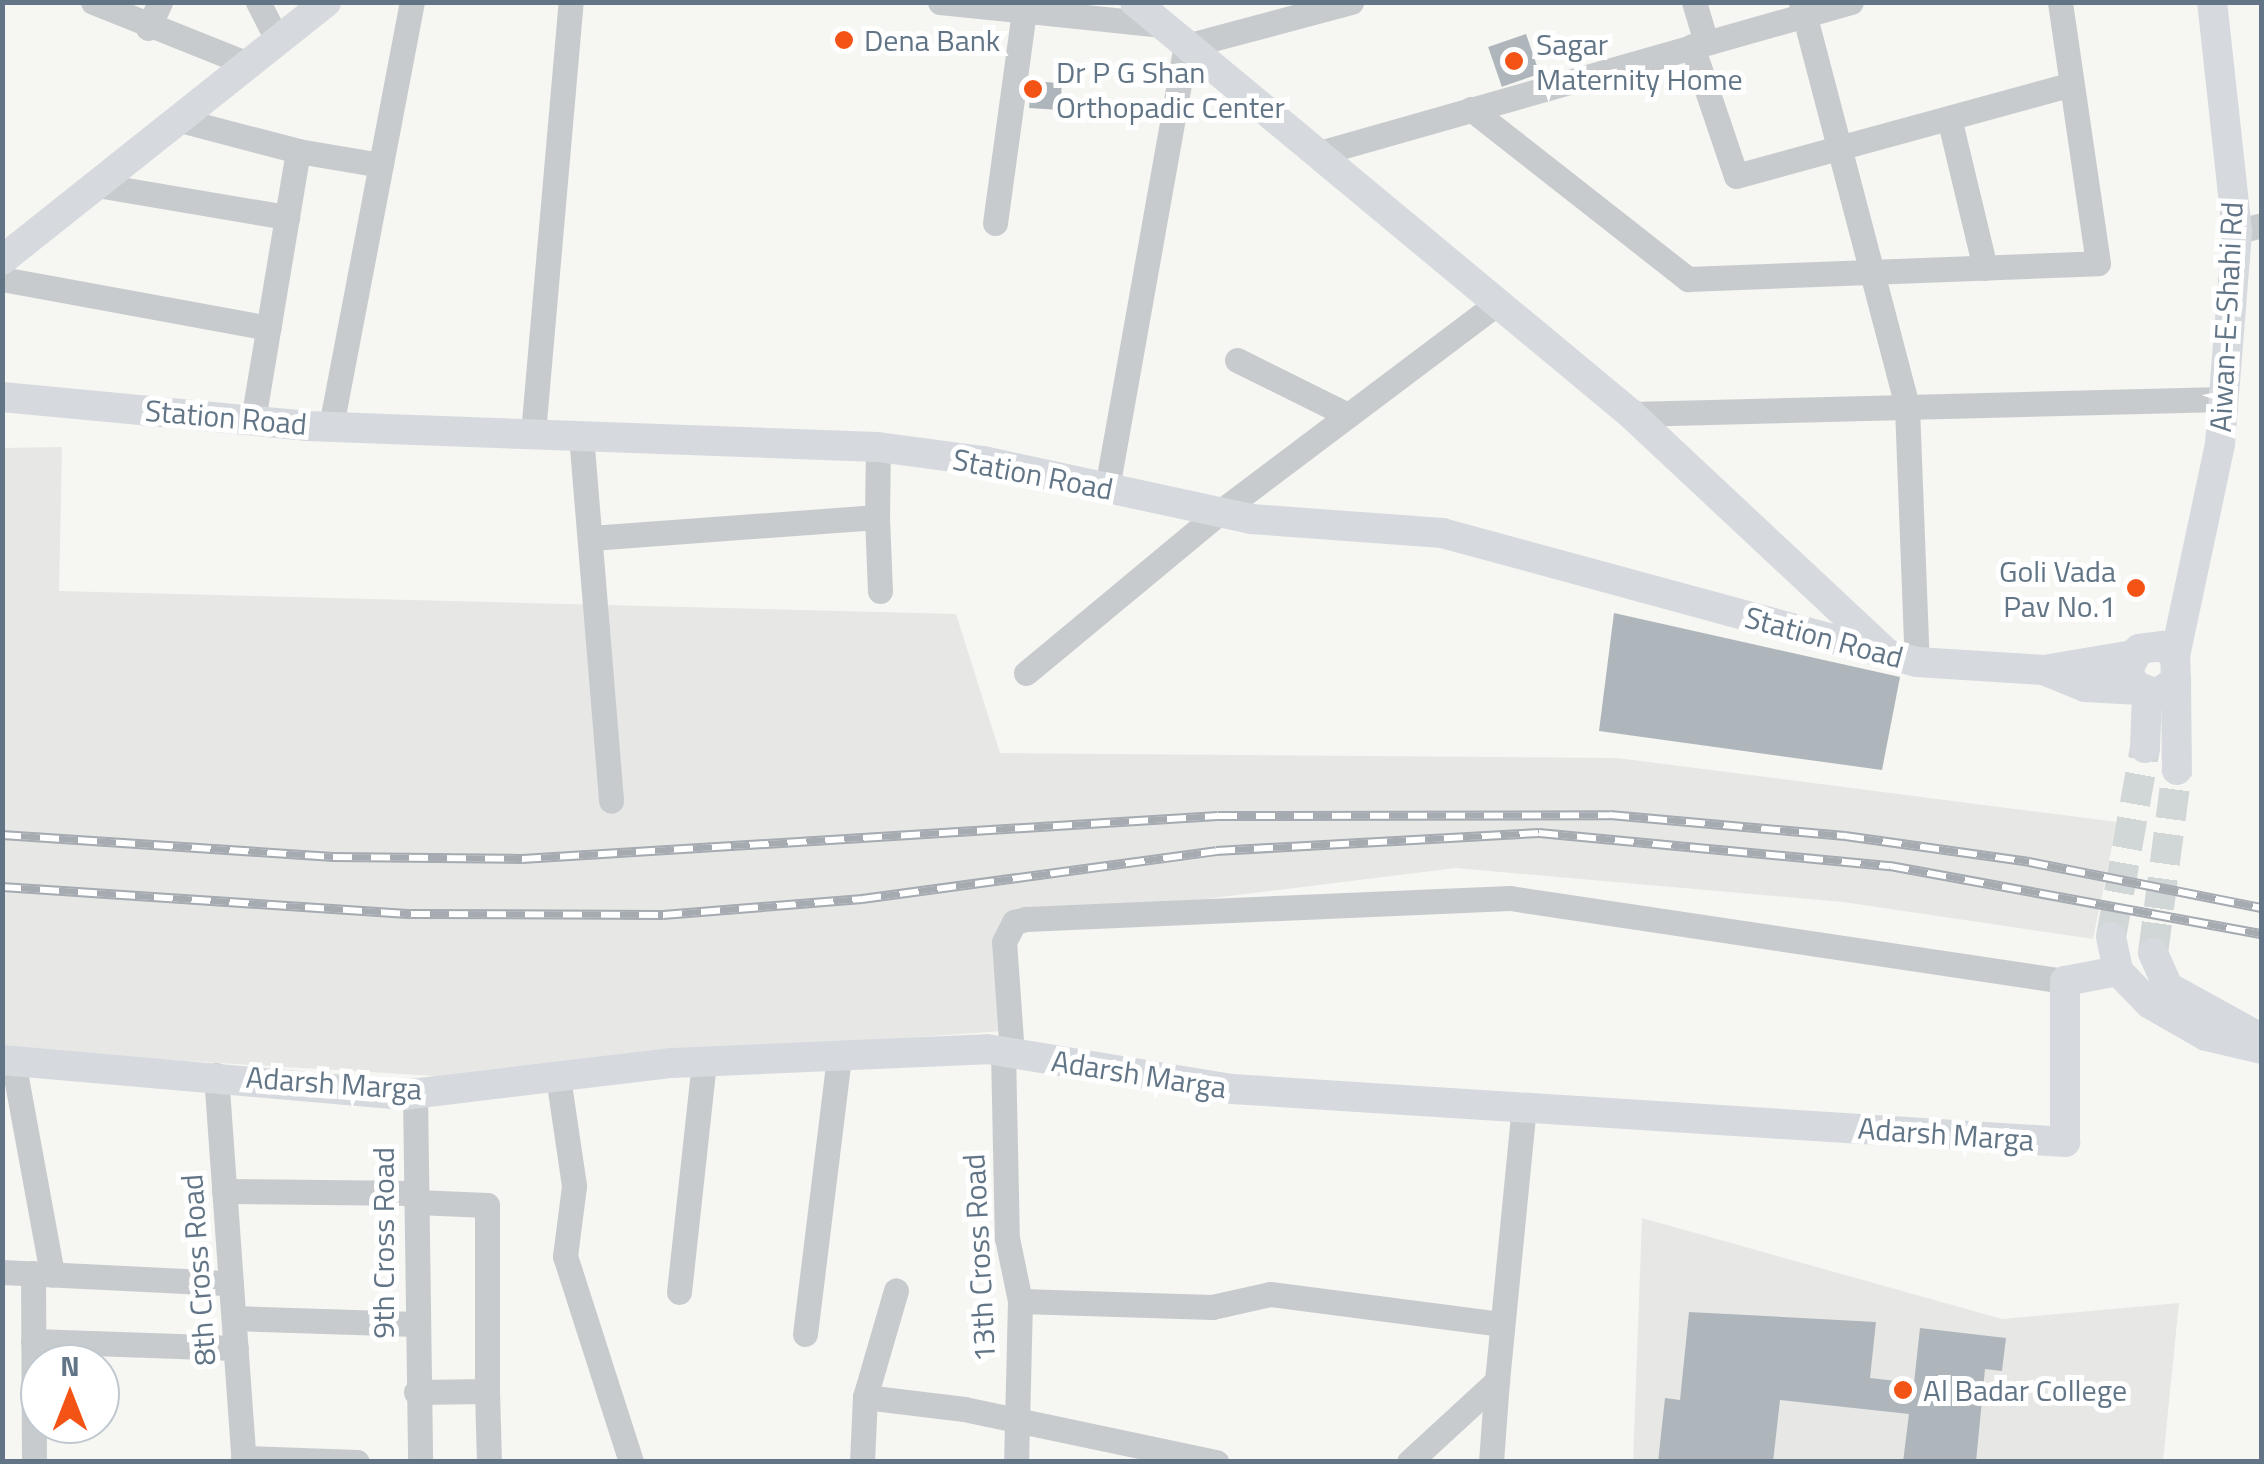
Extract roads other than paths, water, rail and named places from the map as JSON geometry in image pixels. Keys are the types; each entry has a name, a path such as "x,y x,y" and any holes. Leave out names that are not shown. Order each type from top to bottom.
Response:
{"main road":[{"path":"2,260 326,2"},
{"path":"1135,2 1631,414 1888,654"},
{"name":"Aiwan-E-Shahi Rd","path":"2177,770 2175,669 2224,399 2249,228 2212,2"},
{"name":"Station Road","path":"2,397 331,426 878,447 1220,512 1442,534 1918,662 2044,670"},
{"path":"2145,748 2144,692 2128,670 2193,570"},
{"path":"2162,646 2175,669 2164,692 2085,687 2044,670 2162,646"},
{"path":"2111,937 2118,971 2150,1004 2187,1028 2262,1049"},
{"path":"2153,953 2168,987 2262,1039"},
{"path":"2066,982 2118,971"},
{"name":"Adarsh Marga","path":"8,1060 416,1093 704,1062 1008,1054 1232,1090 2065,1142 2066,982"}],"street":[{"path":"93,2 148,28 248,64"},
{"path":"148,28 160,2"},
{"path":"258,2 278,40"},
{"path":"331,426 412,2"},
{"path":"532,434 571,2"},
{"path":"940,2 1162,25"},
{"path":"1108,488 1186,46 1351,2"},
{"path":"1694,2 1699,44 1736,176 1950,122 2069,86"},
{"path":"1316,154 1699,44 1803,8 1851,2"},
{"path":"1471,109 1688,279 2098,263 2069,86 2060,2"},
{"path":"1803,8 1907,407 1918,662"},
{"path":"995,223 1024,11"},
{"path":"180,120 298,151 381,164"},
{"path":"1950,122 1986,268"},
{"path":"253,420 298,151"},
{"path":"96,185 287,217"},
{"path":"2,278 268,328"},
{"path":"1026,673 1220,512 1497,303"},
{"path":"1237,360 1348,416"},
{"path":"1631,414 2224,399"},
{"path":"581,436 611,802"},
{"path":"878,447 880,591"},
{"path":"591,538 877,518"},
{"name":"13th Cross Road","path":"1016,1462 1020,1300 1007,1238 1004,942 1014,922 1026,918 1510,898 2066,982"},
{"path":"805,1334 839,1056"},
{"path":"8,1060 42,1273 33,1340 34,1462"},
{"path":"679,1292 704,1062"},
{"name":"8th Cross Road","path":"216,1075 244,1460"},
{"path":"558,1076 574,1186 565,1256 631,1462"},
{"name":"9th Cross Road","path":"416,1093 416,1392 420,1462"},
{"path":"1490,1462 1524,1106"},
{"path":"224,1192 416,1198 486,1206 489,1462"},
{"path":"2,1272 231,1283"},
{"path":"862,1462 865,1397 896,1290"},
{"path":"1020,1300 1212,1307 1270,1294 1502,1324"},
{"path":"234,1318 416,1324"},
{"path":"33,1340 236,1348"},
{"path":"1409,1462 1496,1381"},
{"path":"416,1392 486,1392"},
{"path":"865,1397 1017,1419 1216,1462"},
{"path":"244,1460 357,1462"}],"tunnel":[{"path":"2111,937 2145,748"},
{"path":"2153,953 2177,770"}],"railway":[{"path":"2,835 333,857 522,859 1218,816 1610,815 1845,836 2029,862 2262,908"},
{"path":"2,887 411,914 663,915 862,899 1216,851 1539,833 1890,866 2262,934"}],"place":[{"name":"Dena Bank","path":"844,40"},
{"name":"Sagar Maternity Home","path":"1514,61"},
{"name":"Dr P G Shan Orthopadic Center","path":"1033,89"},
{"name":"Goli Vada Pav No.1","path":"2136,588"},
{"name":"Al Badar College","path":"1903,1390"}]}
